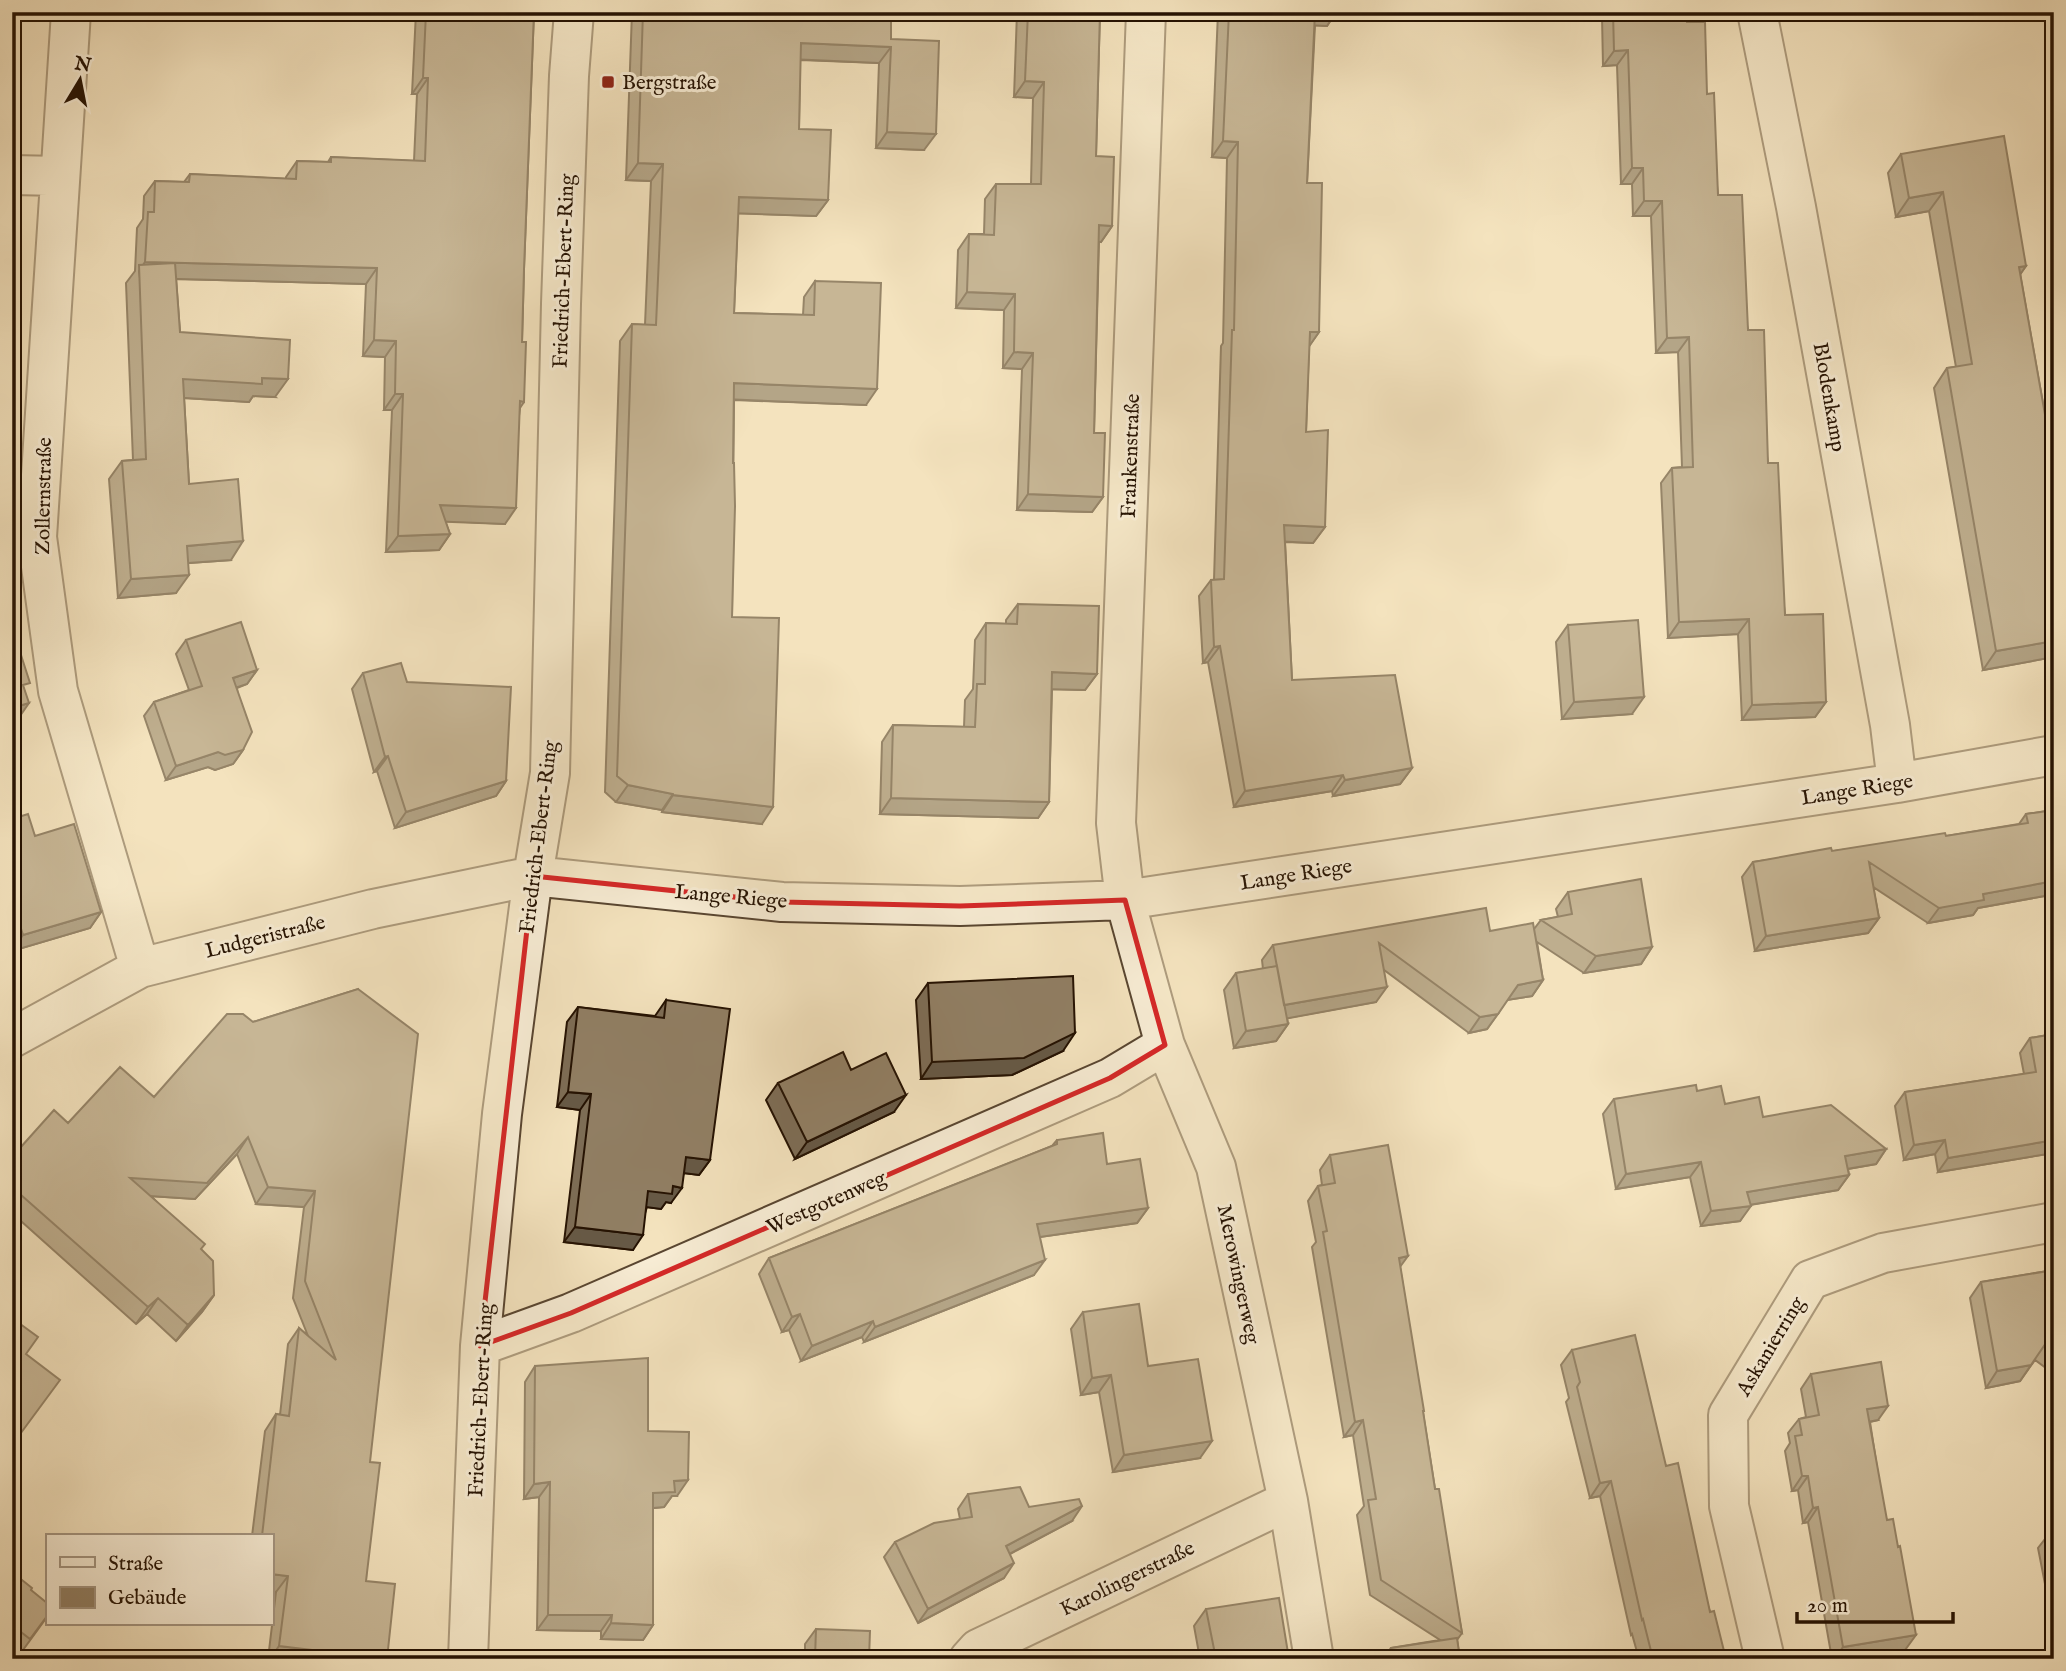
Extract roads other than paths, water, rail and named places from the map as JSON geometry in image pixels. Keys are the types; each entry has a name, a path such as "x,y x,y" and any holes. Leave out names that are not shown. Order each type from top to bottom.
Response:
{"street":[{"name":"Zollernstraße","path":"71,12 37,537 58,691 140,968"},
{"name":"Friedrich-Ebert-Ring","path":"468,1659 481,1346 502,1114 533,877 550,773 561,291 569,76 575,12"},
{"name":"Frankenstraße","path":"1125,900 1116,823 1146,12"},
{"name":"Blodenkamp","path":"1757,12 1796,207 1890,725 1897,783"},
{"path":"12,174 60,176"},
{"name":"Lange Riege","path":"533,877 782,902 960,905 1125,900 1897,783 2054,755"},
{"name":"Ludgeristraße","path":"12,1038 140,968 373,909 533,877"},
{"name":"Merowingerweg","path":"1125,900 1165,1045 1216,1167 1288,1501 1314,1659"},
{"name":"Westgotenweg","path":"481,1346 571,1314 1110,1078 1165,1045"},
{"name":"Askanierring","path":"1765,1659 1729,1506 1728,1415 1810,1280 1883,1253 2054,1222"},
{"name":"Karolingerstraße","path":"969,1659 978,1649 1288,1501"}],"place":[{"name":"Bergstraße","path":"608,82"}]}
